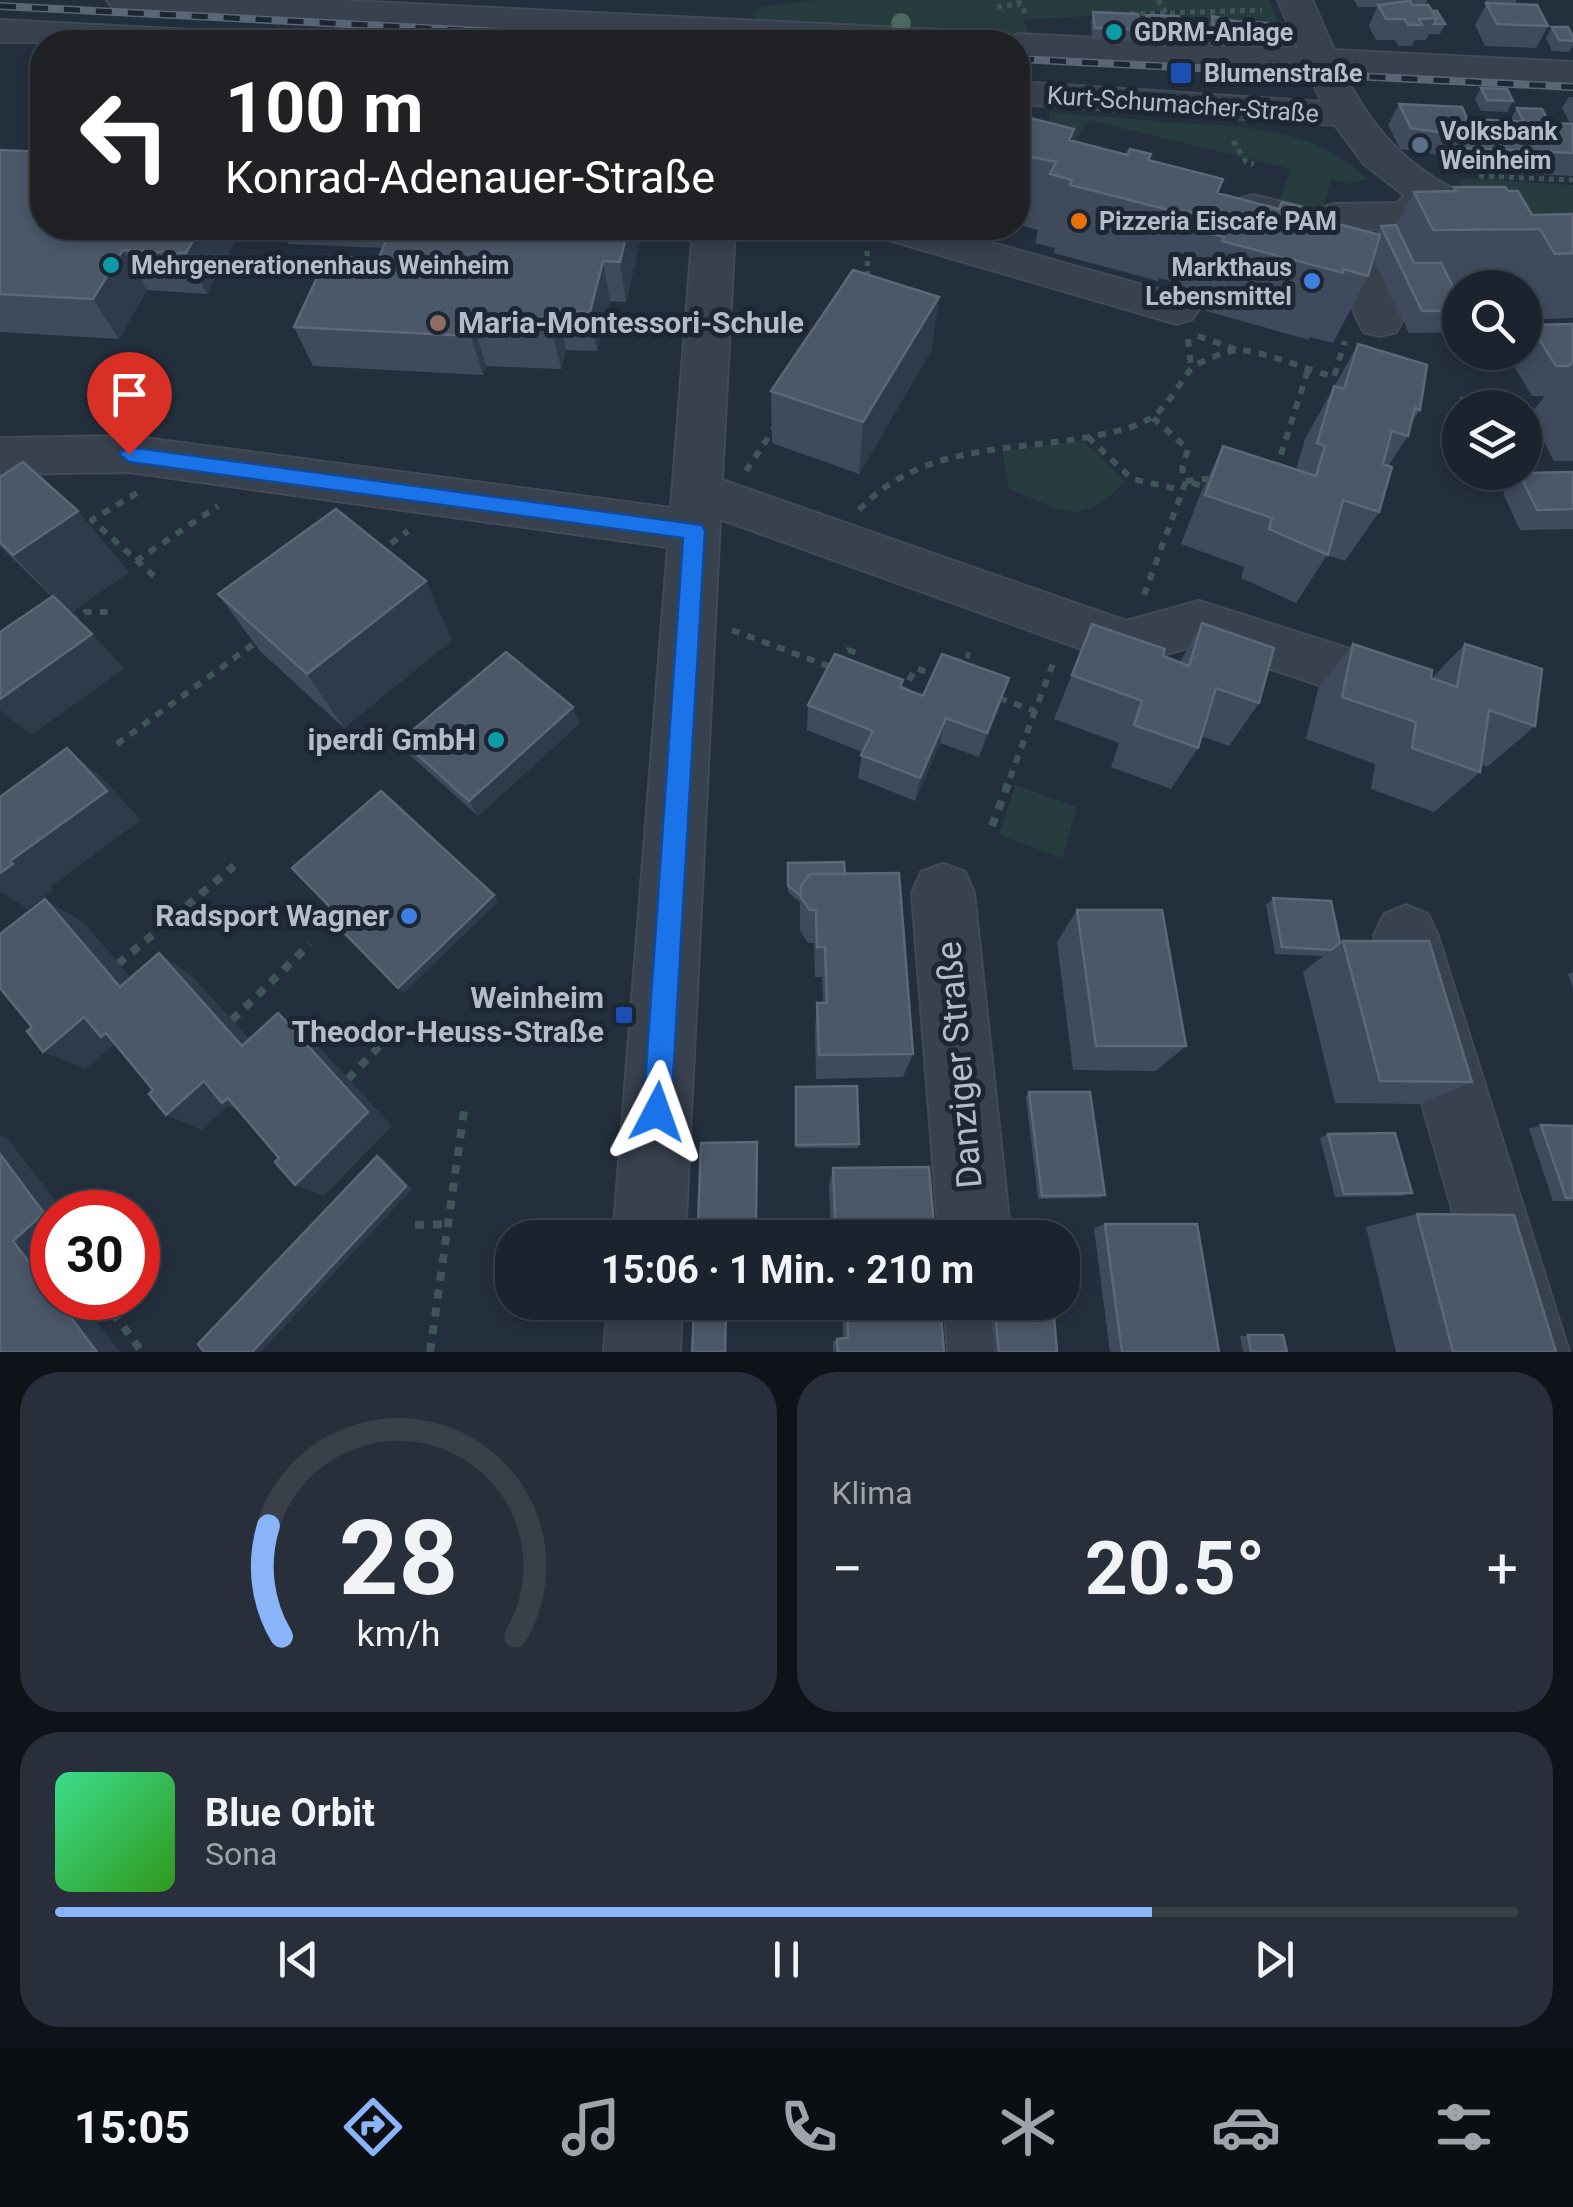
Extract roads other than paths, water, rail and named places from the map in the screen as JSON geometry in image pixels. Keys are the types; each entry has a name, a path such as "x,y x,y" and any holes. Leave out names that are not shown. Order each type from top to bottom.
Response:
{"street":[{"path":"124,0 617,12 826,30"},
{"path":"617,12 771,0"},
{"path":"1296,4 1348,115 1371,148 1395,172 1430,195 1486,217 1573,241"},
{"path":"0,32 30,33"},
{"path":"1032,46 1573,73"},
{"name":"Kurt-Schumacher-Straße","path":"1030,94 1348,115"},
{"path":"1221,199 1317,224 1334,216 1408,216 1430,195"},
{"path":"1334,216 1380,322"},
{"path":"650,1220 713,240"},
{"path":"904,240 1182,321"},
{"path":"0,456 129,454 453,498 697,493 1126,643 1199,622 1403,689"},
{"name":"Danziger Straße","path":"943,893 973,1220"},
{"path":"1406,936 1531,1352"},
{"path":"642,1352 644,1320"},
{"path":"983,1320 986,1352"}],"railway":[{"path":"0,6 463,30"},
{"path":"1030,60 1573,87"}],"place":[{"name":"GDRM-Anlage","path":"1114,32"},
{"name":"Blumenstraße","path":"1181,73"},
{"name":"Volksbank Weinheim","path":"1420,145"},
{"name":"Pizzeria Eiscafe PAM","path":"1079,221"},
{"name":"Mehrgenerationenhaus Weinheim","path":"111,265"},
{"name":"Markthaus Lebensmittel","path":"1312,281"},
{"name":"Maria-Montessori-Schule","path":"438,323"},
{"name":"iperdi GmbH","path":"496,740"},
{"name":"Radsport Wagner","path":"409,916"},
{"name":"Weinheim Theodor-Heuss-Straße","path":"624,1015"}]}
